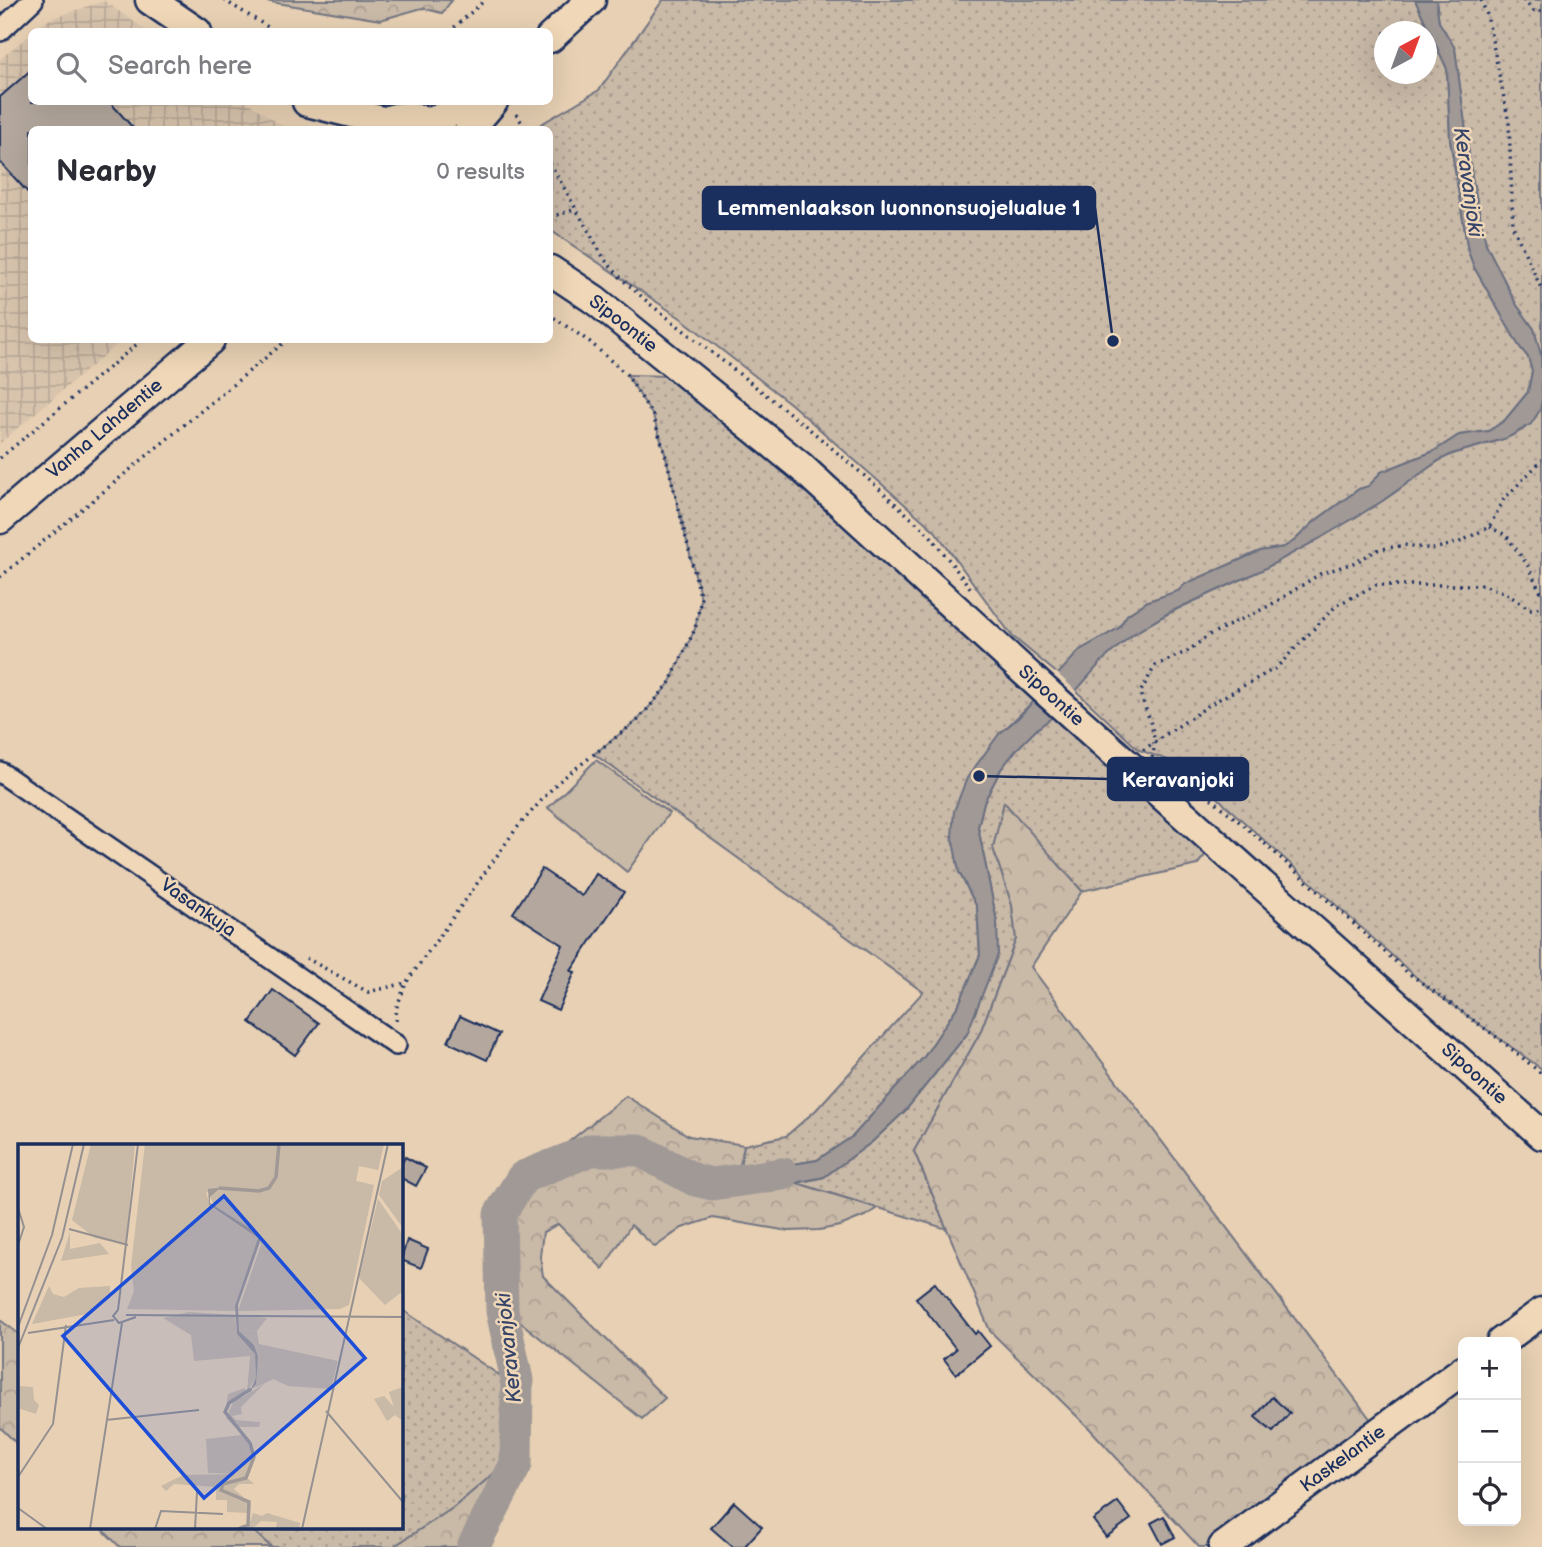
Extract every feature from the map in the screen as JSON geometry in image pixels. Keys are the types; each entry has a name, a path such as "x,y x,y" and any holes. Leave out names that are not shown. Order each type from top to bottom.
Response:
{"main road":[{"path":"150,0 191,28"},
{"path":"553,35 591,0"},
{"path":"305,105 330,126"},
{"path":"316,105 377,125 399,116 415,117 431,126 460,105"},
{"path":"476,126 505,108"},
{"name":"Sipoontie","path":"553,272 595,300 800,466 1008,657 1542,1135"},
{"name":"Vanha Lahdentie","path":"0,519 206,343"},
{"path":"1508,1337 1542,1312"},
{"name":"Kaskelantie","path":"1223,1547 1458,1374"}],"street":[{"path":"0,31 33,0"},
{"name":"Vasankuja","path":"0,772 396,1045"}],"path":[{"path":"224,0 270,28"},
{"path":"454,28 485,0"},
{"path":"1481,0 1487,15 1509,123 1513,227 1542,290"},
{"path":"1523,0 1534,11 1542,12"},
{"path":"505,108 523,126"},
{"path":"553,168 605,260 622,279 867,478 930,535 973,592"},
{"path":"553,216 577,209"},
{"path":"396,1045 396,1009 406,983 516,829 557,783 638,720 669,684 695,629 701,599 665,453 653,416 627,375 590,342 553,317"},
{"path":"0,458 138,343"},
{"path":"0,577 283,343"},
{"path":"1152,760 1154,732 1140,693 1155,666 1188,651 1209,635 1269,606 1320,574 1356,562 1377,550 1404,545 1433,549 1458,543 1489,527 1504,499 1542,460"},
{"path":"1489,527 1506,535 1528,566 1542,595"},
{"path":"1136,754 1214,702 1276,668 1337,605 1376,585 1483,585 1504,592 1530,609 1542,607"},
{"path":"1144,757 1179,771 1262,841 1407,972 1502,1041 1542,1074"}],"shaded area":[{"path":"104,1 143,28 38,28 50,19"},
{"path":"28,36 28,105 251,105 283,126 28,126 28,343 118,343 0,443 0,59"}],"green space":[{"path":"259,0 452,0 442,13 422,8 380,20"},
{"path":"663,0 1415,0 1426,21 1374,21 1374,84 1437,84 1437,42 1447,69 1450,139 1468,251 1474,267 1528,357 1532,371 1528,392 1505,420 1489,431 1459,435 1434,451 1381,472 1369,486 1359,489 1284,547 1260,551 1185,584 1179,591 1148,601 1127,615 1119,628 1080,650 1059,675 1012,636 935,531 791,404 682,319 553,232 553,126 538,126 599,90"},
{"path":"1436,0 1542,0 1542,362 1534,329 1516,304 1486,244 1472,177 1455,50 1439,22"},
{"path":"627,375 674,376 1008,657 995,667 1003,668 1036,698 989,749 959,872 977,907 980,955 959,1004 924,1057 853,1136 817,1160 782,1166 758,1166 738,1175 744,1145 786,1136 816,1110 923,992 594,754 638,720 669,684 695,629 701,599 665,453 653,416"},
{"path":"1542,399 1542,1069 1427,987 1224,804 1192,770 1188,772 1176,763 1139,750 1075,690 1112,651 1152,622 1250,575 1324,535 1389,496 1439,461 1514,435 1536,415"},
{"path":"1055,715 1206,854 1197,865 1082,891 1004,803 993,848 1012,905 1016,939 980,1033 914,1151 947,1229 797,1183 824,1177 872,1142 905,1111 967,1034 997,922 978,827 984,802 1001,769 1017,749"},
{"path":"596,760 669,813 627,872 548,808"},
{"path":"1004,802 1082,891 1031,967 1380,1432 1223,1547 1199,1547 1090,1429 990,1331 914,1151 980,1033 1016,939 1012,905 993,848"},
{"path":"626,1096 689,1136 744,1145 738,1175 711,1181 639,1146 589,1145 546,1160"},
{"path":"592,1153 637,1154 691,1183 713,1189 745,1193 797,1183 877,1208 840,1226 819,1230 788,1231 713,1218 682,1228 655,1247 631,1225 603,1269 558,1224 543,1232 540,1256 543,1276 665,1398 642,1419 505,1310 504,1215 525,1181"},
{"path":"402,1310 508,1381 510,1460 453,1508 393,1547 271,1547 252,1530 402,1530"},
{"path":"0,1320 18,1333 18,1445 0,1427"},
{"path":"510,1460 466,1547 393,1547 453,1508"},
{"path":"103,1530 252,1530 271,1547 120,1547"}],"water":[{"path":"1415,0 1436,0 1439,22 1455,48 1472,177 1486,244 1516,304 1534,329 1541,355 1540,410 1531,424 1507,438 1452,454 1438,461 1381,502 1319,539 1262,570 1170,612 1133,634 1102,661 1055,715 1017,749 1001,769 984,802 978,827 997,922 998,954 967,1034 905,1111 872,1142 824,1177 745,1193 738,1175 758,1166 782,1166 817,1160 853,1136 924,1057 959,1004 980,955 977,907 959,872 952,836 954,811 967,778 999,734 1018,718 1080,650 1119,628 1127,615 1148,601 1178,591 1185,584 1260,551 1284,547 1359,489 1369,486 1381,472 1434,451 1459,435 1489,431 1505,420 1528,392 1532,371 1528,357 1474,267 1468,251 1450,139 1447,69 1437,47 1437,21 1425,21"}],"pier":[{"path":"1056,672 1077,692 1058,717 1034,696"}],"building":[{"path":"28,72 28,105 113,105 131,126 28,126 28,193 0,162 0,97"},
{"path":"542,869 582,896 596,874 624,892 571,971 575,972 558,1010 538,1001 563,945 513,913"},
{"path":"273,990 319,1023 295,1055 250,1022"},
{"path":"460,1016 499,1034 487,1060 448,1042"},
{"path":"405,1157 426,1168 416,1186 402,1179 402,1163"},
{"path":"407,1240 428,1249 421,1268 402,1260"},
{"path":"935,1283 975,1334 978,1331 990,1346 956,1374 944,1359 956,1349 916,1298"},
{"path":"1272,1397 1290,1413 1273,1432 1255,1417"},
{"path":"734,1502 762,1527 744,1547 733,1547 711,1528"},
{"path":"1118,1502 1131,1519 1106,1537 1093,1520"},
{"path":"1164,1516 1175,1537 1162,1544 1151,1523"}],"waterway":[{"name":"Keravanjoki","path":"473,1547 516,1464 517,1380 502,1311 500,1214 523,1177 591,1150 639,1150 695,1180 712,1184 783,1174"}],"place":[{"name":"Lemmenlaakson luonnonsuojelualue 1","path":"1113,341"},
{"name":"Keravanjoki","path":"979,776"}]}
